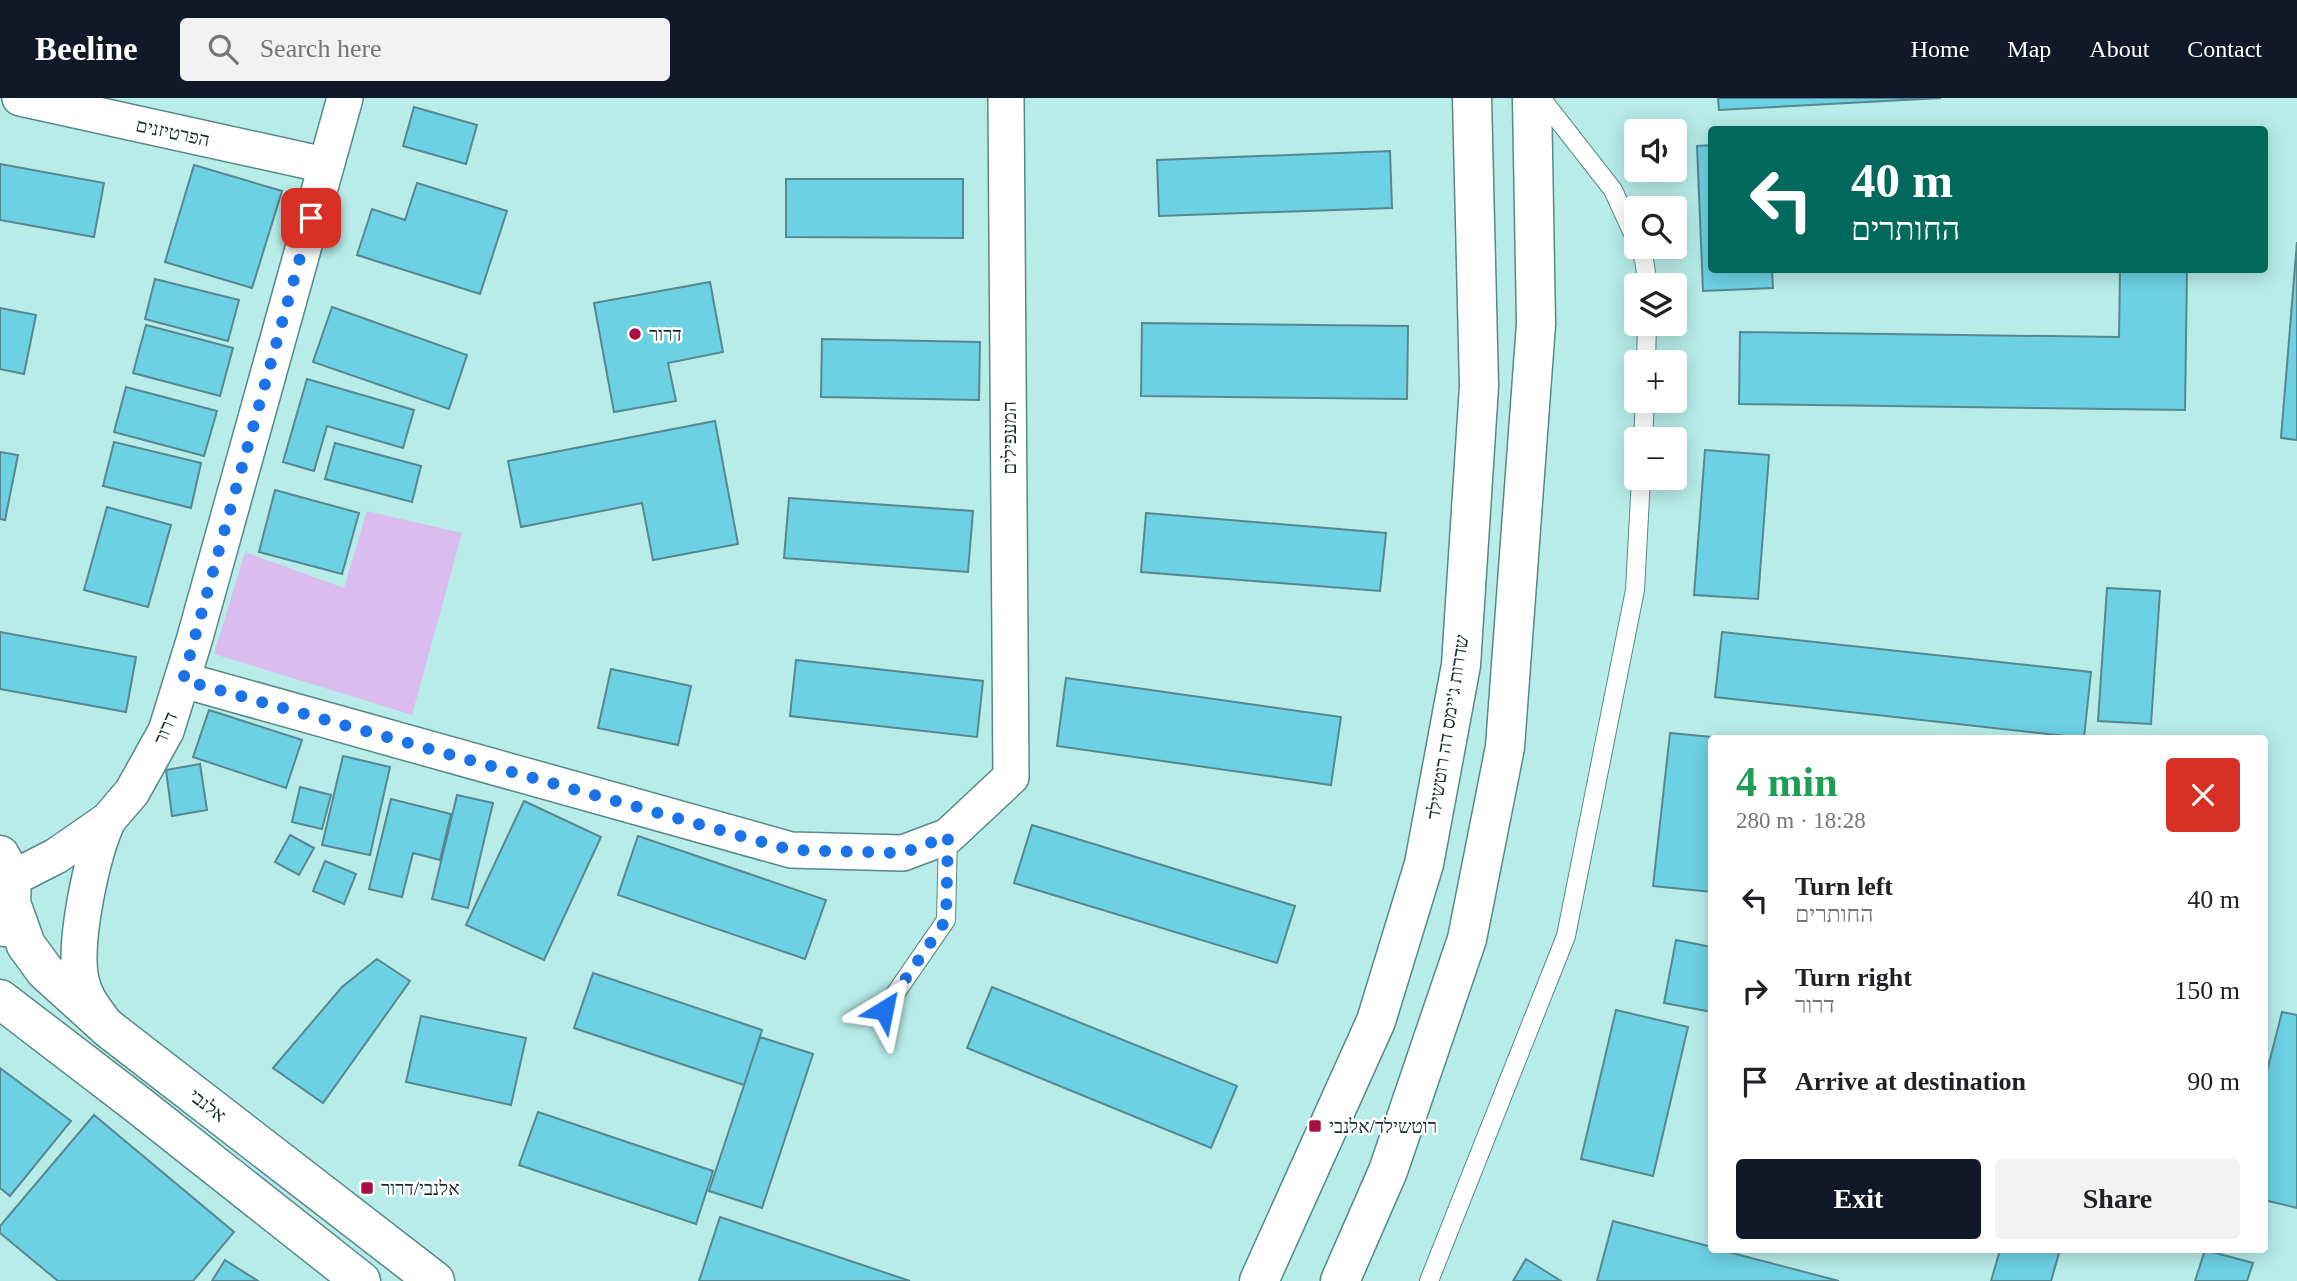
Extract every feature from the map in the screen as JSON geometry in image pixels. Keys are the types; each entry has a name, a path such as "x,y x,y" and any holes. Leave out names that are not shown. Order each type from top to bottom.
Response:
{"street":[{"name":"הפרטיזנים","path":"20,98 325,165"},
{"name":"דרור","path":"6,893 108,820 132,792 166,730 183,680 345,98"},
{"name":"המעפילים","path":"948,836 1011,777 1006,98"},
{"name":"שדרות ג'יימס דה רוטשילד","path":"1259,1281 1376,1021 1424,864 1461,665 1479,386 1472,98"},
{"path":"1340,1281 1388,1171 1468,939 1505,747 1536,324 1532,98"},
{"path":"183,680 791,850 903,853 948,836"},
{"name":"דרור","path":"108,820 94,856 78,954 81,981 89,1002 109,1029"},
{"name":"אלנבי","path":"6,893 26,945 45,971 109,1029 435,1281"},
{"path":"0,999 361,1281"}],"lane":[{"path":"1541,98 1613,190 1624,214"},
{"path":"1429,1281 1566,936 1635,590 1640,490"},
{"path":"884,1010 946,920 948,836"}],"shaded area":[{"path":"367,511 462,533 412,715 214,654 245,552 344,588"}],"building":[{"path":"1718,98 1941,98 1719,110"},
{"path":"414,107 477,125 466,164 403,146"},
{"path":"1708,145 1708,273 1772,273 1773,288 1703,291 1697,146"},
{"path":"1390,151 1392,208 1159,216 1157,160"},
{"path":"0,164 104,183 94,237 0,220"},
{"path":"194,165 282,191 252,288 165,262"},
{"path":"786,179 963,179 963,238 786,237"},
{"path":"417,183 507,211 480,294 357,255 372,209 405,220"},
{"path":"2297,242 2297,440 2281,438"},
{"path":"2120,273 2187,273 2185,410 1739,404 1740,332 2119,337"},
{"path":"155,279 239,300 228,341 145,319"},
{"path":"710,282 723,352 668,363 676,401 614,412 594,303"},
{"path":"332,307 467,355 449,409 313,362"},
{"path":"0,308 36,315 24,374 0,369"},
{"path":"1142,323 1408,326 1407,399 1141,396"},
{"path":"146,325 233,348 220,396 133,373"},
{"path":"822,339 980,342 979,400 821,397"},
{"path":"307,379 414,410 403,448 327,426 314,471 283,462"},
{"path":"126,387 217,411 204,456 114,432"},
{"path":"715,421 738,544 653,560 642,503 521,527 508,461"},
{"path":"114,442 201,463 191,508 103,486"},
{"path":"335,443 421,466 412,502 325,479"},
{"path":"1705,450 1769,455 1758,599 1694,595"},
{"path":"0,452 18,455 5,520 0,519"},
{"path":"275,490 359,513 342,574 259,552"},
{"path":"789,498 973,511 968,572 784,558"},
{"path":"107,507 171,525 148,607 84,590"},
{"path":"1146,513 1386,533 1380,591 1141,572"},
{"path":"2107,588 2160,591 2151,724 2098,721"},
{"path":"0,632 136,657 126,712 0,689"},
{"path":"1722,632 2091,672 2084,735 2057,735 1715,697"},
{"path":"796,660 983,681 977,737 790,716"},
{"path":"611,669 691,686 678,745 598,728"},
{"path":"1066,678 1341,717 1331,785 1057,746"},
{"path":"209,710 302,740 286,788 193,757"},
{"path":"1670,733 1708,737 1708,892 1653,886"},
{"path":"343,756 390,767 370,855 322,845"},
{"path":"200,764 207,810 172,816 166,770"},
{"path":"300,787 331,795 322,829 292,822"},
{"path":"457,795 493,803 468,908 432,899"},
{"path":"391,799 451,814 440,860 413,853 402,897 369,889"},
{"path":"524,801 601,837 544,960 466,925"},
{"path":"1032,825 1295,906 1277,963 1014,883"},
{"path":"290,835 314,848 299,875 275,862"},
{"path":"638,836 826,900 805,959 618,895"},
{"path":"325,861 356,874 344,904 313,891"},
{"path":"1676,940 1708,946 1708,1011 1664,1003"},
{"path":"377,959 410,981 323,1103 273,1068 342,987"},
{"path":"593,973 762,1030 744,1085 574,1028"},
{"path":"992,987 1237,1086 1211,1148 967,1048"},
{"path":"1616,1010 1688,1027 1653,1176 1581,1159"},
{"path":"2282,1012 2297,1015 2297,1208 2268,1201 2268,1067"},
{"path":"421,1016 526,1038 511,1105 406,1082"},
{"path":"760,1037 813,1054 762,1208 709,1191"},
{"path":"0,1068 71,1121 10,1196 0,1188"},
{"path":"538,1112 713,1171 696,1224 519,1165"},
{"path":"94,1115 234,1232 193,1281 58,1281 0,1233 0,1226"},
{"path":"720,1217 910,1281 699,1281"},
{"path":"1613,1221 1708,1246 1708,1253 1732,1253 1839,1281 1597,1281"},
{"path":"1999,1253 2059,1253 2051,1281 1991,1281"},
{"path":"2204,1253 2216,1253 2253,1263 2247,1281 2195,1281"},
{"path":"1526,1259 1561,1281 1513,1281"},
{"path":"225,1260 258,1281 212,1281"}],"place":[{"name":"דרור","path":"635,334"},
{"name":"רוטשילד/אלנבי","path":"1315,1126"},
{"name":"אלנבי/דרור","path":"367,1188"}],"route":[{"path":"311,218 183,680 791,850 903,853 948,836 946,920 884,1010"}]}
